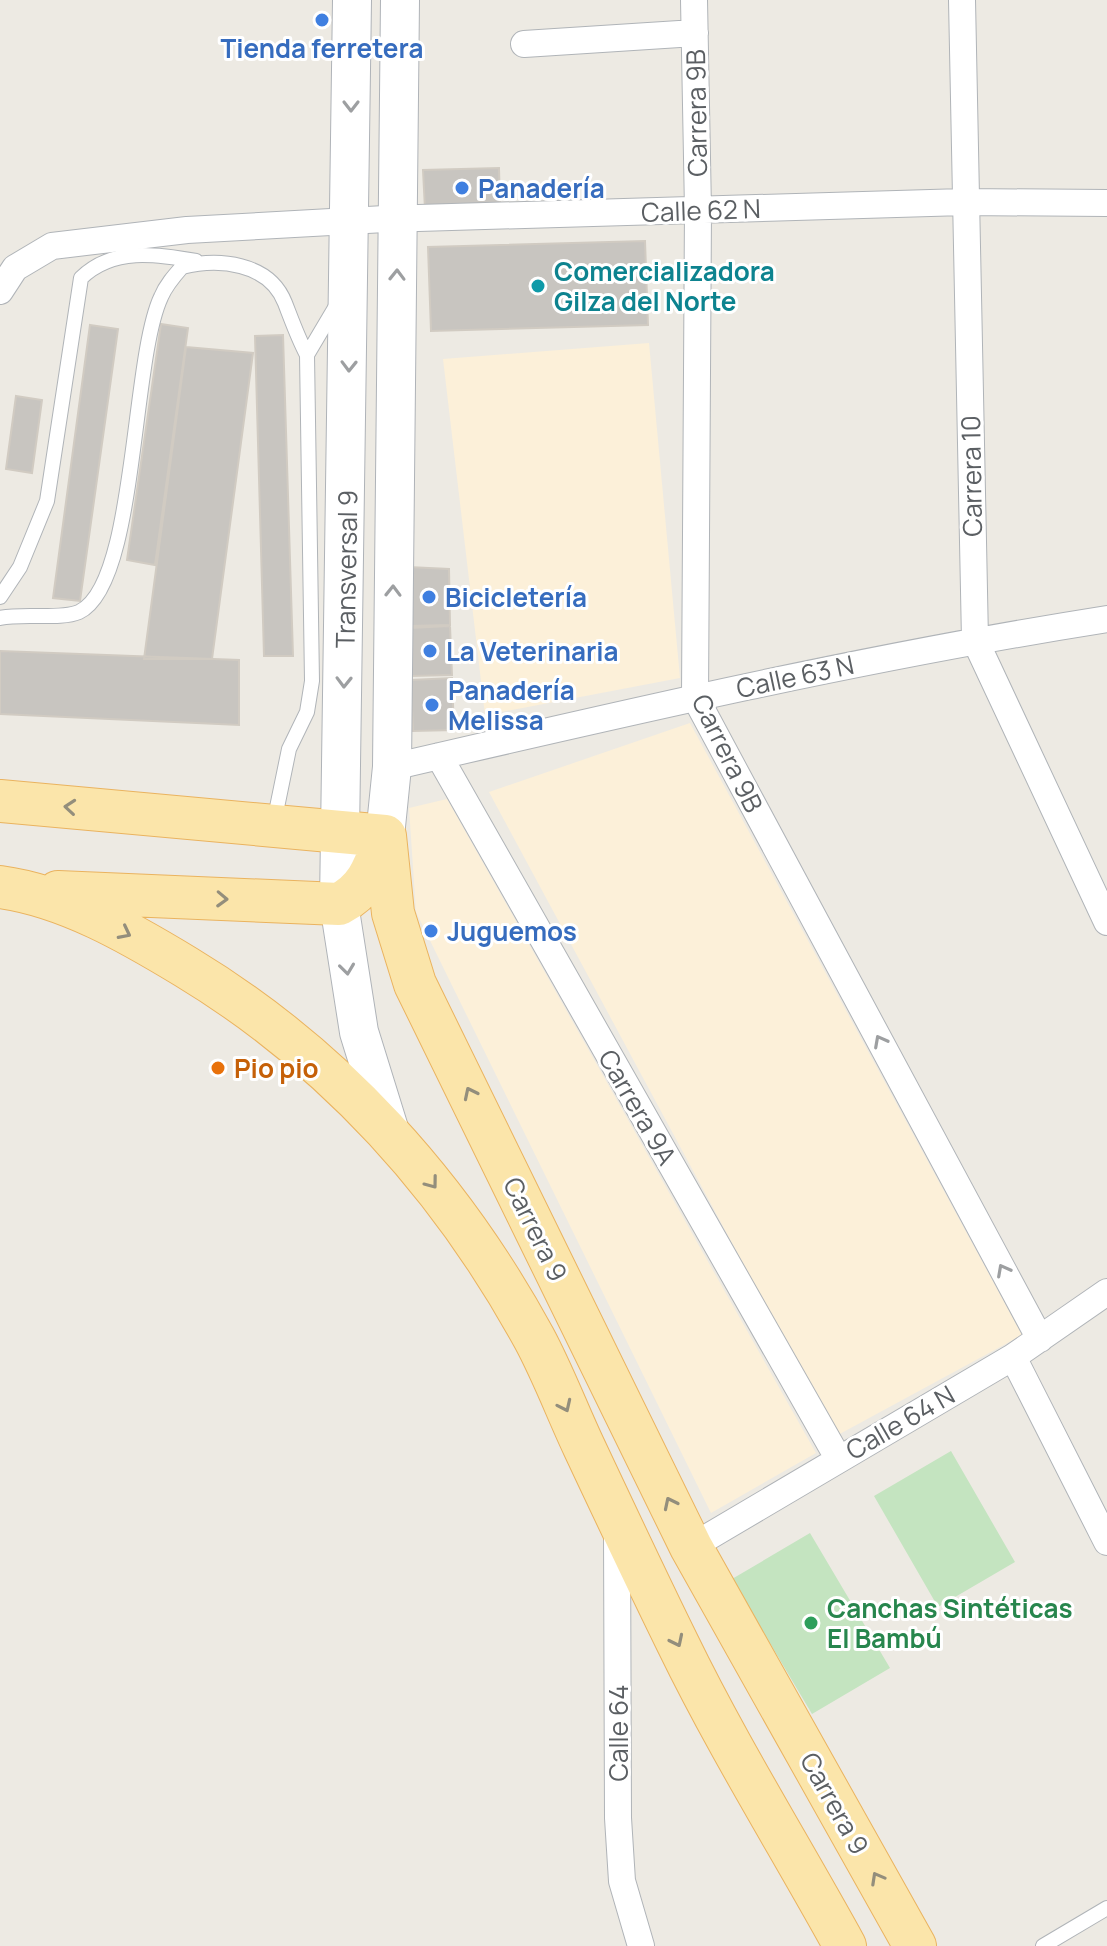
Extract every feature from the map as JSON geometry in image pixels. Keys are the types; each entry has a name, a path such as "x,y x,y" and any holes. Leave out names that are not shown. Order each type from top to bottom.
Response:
{"main road":[{"name":"Transversal 9","path":"352,0 339,904 359,1032 390,1132"},
{"name":"Transversal 9","path":"385,836 392,767 400,0"},
{"path":"3,797 385,836 369,880 354,897 339,904 16,889"},
{"name":"Carrera 9","path":"385,836 393,913 415,984 691,1547 915,1946"},
{"name":"Carrera 9","path":"16,889 106,923 222,988 335,1077 390,1132 478,1245 534,1339 680,1649 845,1946"}],"street":[{"name":"Carrera 9B","path":"694,0 698,210 695,697 1026,1348"},
{"name":"Carrera 10","path":"962,0 975,640 1107,922"},
{"path":"524,44 695,33"},
{"name":"Calle 62 N","path":"0,291 15,268 52,246 187,230 350,220 964,202 1107,203"},
{"name":"Calle 63 N","path":"392,767 695,697 975,640 1107,619"},
{"name":"Carrera 9A","path":"439,756 838,1458"},
{"name":"Calle 64 N","path":"691,1547 1026,1348 1107,1292"},
{"path":"1026,1348 1107,1502"},
{"path":"1026,1348 1107,1542"},
{"name":"Calle 64","path":"617,1518 618,1818 622,1881 641,1946"}],"lane":[{"path":"0,597 20,567 47,501 81,278 107,259 143,253 247,267 262,276 285,302 290,322 307,355 312,681 307,712 289,749 273,826"},
{"path":"0,618 78,613 100,596 112,567 125,504 139,391 153,319 169,282 182,267 202,262"},
{"path":"307,355 346,291 350,276"},
{"path":"1043,1946 1107,1908"}],"shaded area":[{"path":"649,343 680,678 485,715 443,359"},
{"path":"690,723 1022,1335 836,1436 489,792"},
{"path":"447,799 816,1453 711,1513 416,912 409,808"}],"green space":[{"name":"Canchas Sintéticas El Bambú","path":"951,1451 1015,1562 938,1607 874,1496"},
{"name":"Canchas Sintéticas El Bambú","path":"810,1533 890,1668 812,1714 732,1579"}],"building":[{"name":"Panadería","path":"499,168 500,207 425,209 423,170"},
{"name":"Comercializadora Gilza del Norte","path":"645,241 648,325 431,331 428,247"},
{"path":"161,324 188,328 155,565 127,560"},
{"path":"90,325 118,329 80,601 53,598"},
{"path":"283,335 293,656 264,656 255,336"},
{"path":"186,347 253,353 212,659 144,659"},
{"path":"16,396 42,400 32,473 6,469"},
{"name":"Bicicletería","path":"408,567 449,569 450,625 409,626"},
{"name":"La Veterinaria","path":"450,626 452,675 411,676 409,628"},
{"path":"0,651 239,660 239,725 0,714"},
{"name":"Panadería Melissa","path":"452,678 454,730 413,731 411,680"}],"place":[{"name":"Tienda ferretera","path":"322,20"},
{"name":"Panadería","path":"462,188"},
{"name":"Comercializadora Gilza del Norte","path":"538,286"},
{"name":"Bicicletería","path":"429,597"},
{"name":"La Veterinaria","path":"430,651"},
{"name":"Panadería Melissa","path":"432,705"},
{"name":"Juguemos","path":"431,931"},
{"name":"Pio pio","path":"218,1068"},
{"name":"Canchas Sintéticas El Bambú","path":"811,1623"}]}
